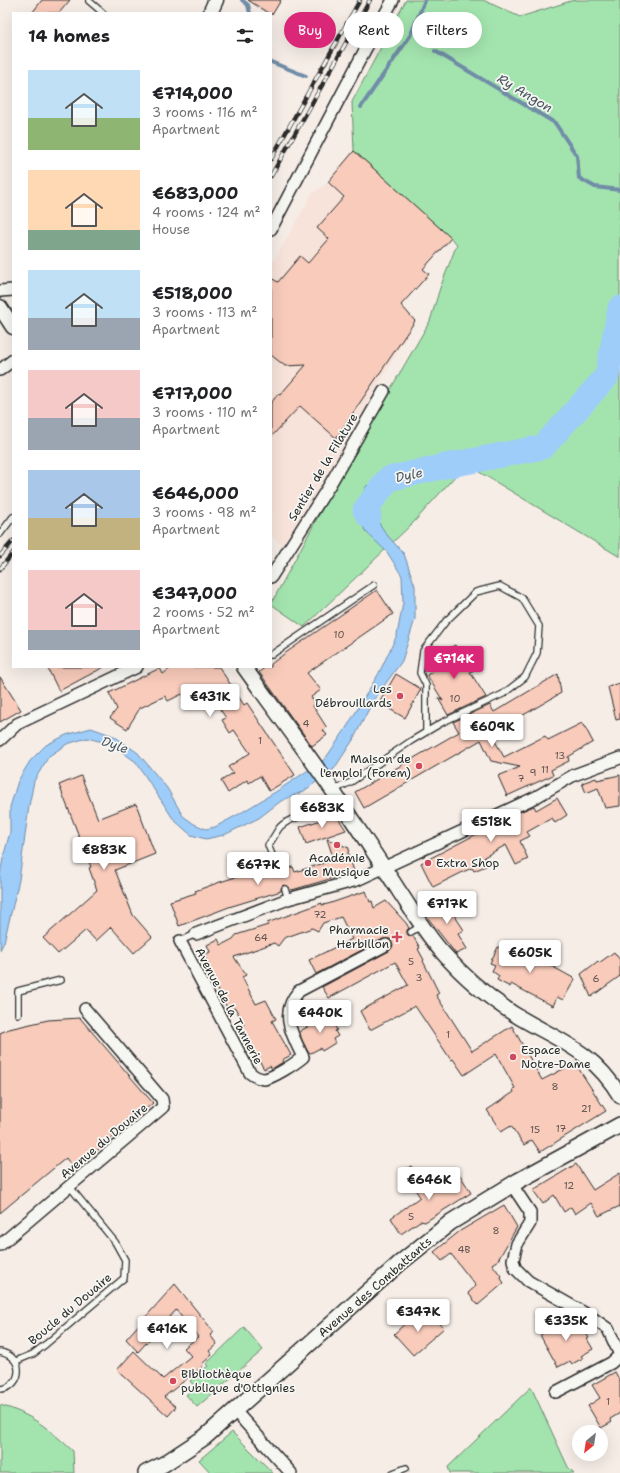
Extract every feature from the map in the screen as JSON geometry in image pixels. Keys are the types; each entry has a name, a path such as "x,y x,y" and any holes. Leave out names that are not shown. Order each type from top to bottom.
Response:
{"main road":[{"name":"Avenue des Combattants","path":"146,1473 164,1464 205,1437 400,1263 445,1226 512,1185 620,1125"}],"street":[{"path":"210,12 216,0"},
{"path":"272,227 366,48 393,0"},
{"path":"0,291 12,290"},
{"path":"0,307 12,325"},
{"path":"0,370 12,361"},
{"name":"Sentier de la Filature","path":"272,575 329,486 384,391"},
{"path":"0,740 17,724 135,668"},
{"path":"248,668 384,867 417,929 466,977 498,1003 581,1052 601,1070 620,1096"},
{"path":"196,934 286,894 357,880 536,797 574,775 620,758"},
{"name":"Avenue de la Tannerie","path":"180,941 250,1073 257,1078 265,1079 303,1057 291,1033 289,1010 292,998 299,991 386,945"},
{"name":"Avenue du Douaire","path":"0,1245 163,1107 162,1099 85,1009"},
{"path":"512,1185 530,1212 530,1222 516,1244 513,1260 515,1268 528,1281 588,1315 608,1329 620,1355 611,1363 556,1392"},
{"path":"235,1411 291,1473"}],"lane":[{"path":"89,1 102,12"},
{"path":"0,534 12,518"},
{"path":"272,654 374,585"},
{"path":"330,787 351,782 426,732 443,722 503,694 525,677 537,653 539,626 522,598 500,586 476,592 446,621 424,652 420,673 426,685 426,732"},
{"path":"277,867 268,845 273,840 280,827 293,819 341,803"},
{"path":"180,941 196,934"},
{"path":"18,1014 18,991 61,980"},
{"name":"Boucle du Douaire","path":"16,1361 33,1354 42,1348 124,1278 125,1260 115,1242 70,1187"},
{"path":"0,1352 9,1354 16,1361 18,1368 18,1374 13,1384 4,1389 0,1389"},
{"path":"393,1473 406,1468"}],"shaded area":[{"path":"354,151 451,238 423,269 429,274 401,305 415,321 330,469 282,546 272,536 272,264 312,194 328,182"}],"green space":[{"path":"406,0 483,0 520,17 574,0 620,0 620,557 466,464 414,522 304,627 272,605 340,476 430,321 440,288 457,244 354,151 352,102 381,48 404,48 404,12 400,12"},
{"path":"244,1327 263,1350 197,1407 186,1395 195,1387 190,1381 208,1366 206,1364"},
{"path":"531,1387 568,1467 574,1473 450,1473 448,1467"},
{"path":"0,1405 22,1413 40,1423 73,1451 74,1473 0,1473"},
{"path":"232,1432 273,1473 211,1473 199,1460"}],"water":[{"path":"367,485 385,490 379,495 373,506 377,520 387,535 404,554 415,586 415,619 402,661 373,701 353,740 334,769 304,791 281,801 259,818 224,835 206,839 191,835 174,820 136,762 111,744 87,738 67,744 49,756 34,781 19,880 4,942 0,950 0,875 10,832 10,807 18,781 30,761 46,745 66,735 91,728 114,736 138,753 167,788 183,816 194,824 206,829 215,827 239,814 325,759 345,730 379,673 397,635 403,603 402,576 387,552 365,531 356,507"}],"building":[{"path":"42,0 70,0 60,12 33,12"},
{"path":"248,0 281,0 272,15 272,12 266,12"},
{"path":"354,151 451,238 423,269 429,274 401,305 415,321 336,438 300,406 272,436 272,402 278,394 280,395 306,365 285,366 272,356 272,279 278,282 300,256 308,263 329,239 317,228 344,197 328,182"},
{"path":"377,590 393,614 307,673 321,690 311,697 315,703 313,706 327,728 323,730 327,735 312,746 259,672 265,668 272,668 272,663"},
{"path":"455,645 461,655 464,653 474,670 470,672 486,697 448,715 438,698 443,701 427,675 433,671 427,661"},
{"path":"48,668 102,668 59,691"},
{"path":"160,668 163,674 171,668 220,668 244,705 247,703 295,775 269,791 260,776 249,783 247,780 228,793 221,781 233,773 228,767 250,753 234,730 230,733 222,720 226,718 205,687 188,702 182,694 168,701 165,696 140,708 127,729 110,718 117,709 109,693"},
{"name":"Les Débrouillards","path":"396,674 421,689 405,718 379,703"},
{"path":"558,674 561,693 491,734 504,757 545,736 548,740 582,723 593,742 568,757 569,761 551,770 553,775 507,796 498,776 520,767 491,761 481,740 364,808 355,792 459,732 453,722 490,705 494,712"},
{"path":"0,677 21,710 0,722"},
{"path":"620,683 620,719 616,720 608,687"},
{"path":"620,775 620,806 605,808 598,788 586,793 582,783 596,778 597,780"},
{"path":"81,776 98,819 136,804 155,854 115,870 133,915 152,937 134,953 111,927 96,941 86,930 58,954 43,938 97,890 89,868 91,867 59,785"},
{"path":"557,798 567,815 555,823 552,818 527,832 530,836 520,841 528,859 516,865 506,845 484,857 488,865 474,871 472,868 433,887 421,863 517,813 534,806 536,810"},
{"path":"336,815 346,830 306,844 300,827"},
{"path":"327,839 349,848 348,853 354,871 292,890 288,886 283,885 281,891 229,907 179,926 170,901 196,893 195,891 220,882 270,866 271,869 273,868 277,871 284,865 285,869 293,867 295,872 334,860"},
{"path":"366,891 374,908 386,901 406,923 409,928 407,930 407,934 409,936 413,936 420,948 418,949 424,960 423,961 439,993 436,995 472,1051 512,1026 542,1080 575,1063 606,1111 540,1152 532,1140 524,1145 511,1126 501,1132 487,1110 514,1092 513,1089 515,1088 496,1054 464,1075 453,1059 451,1060 415,1006 370,1030 360,1011 408,985 395,962 329,998 322,987 389,951 393,946 390,939 383,939 316,974 309,960 352,939 341,917 323,923 318,931 312,928 284,938 278,946 274,943 234,957 246,975 242,977 256,1004 266,1000 276,1019 272,1021 291,1055 282,1060 283,1062 272,1069 270,1066 264,1069 242,1030 244,1023 235,1008 229,1011 207,971 209,965 204,955 210,952 207,945 218,939 221,945 233,939 236,935 268,925 267,923 322,903 322,905 328,904"},
{"path":"443,898 464,930 458,934 467,949 456,954 424,913"},
{"path":"507,941 514,945 517,942 530,949 528,953 575,979 563,1000 557,997 553,1006 511,984 510,987 497,980 499,976 492,971 495,965 490,963 498,947 502,949"},
{"path":"614,952 620,960 620,976 591,997 581,974 598,961 599,963"},
{"path":"324,1013 335,1016 333,1023 337,1030 335,1031 338,1036 333,1039 335,1043 322,1051 320,1048 311,1053 308,1052 301,1038 300,1031 322,1019"},
{"path":"80,1018 153,1103 74,1170 66,1158 0,1213 0,1033 9,1029 48,1020"},
{"path":"576,1164 593,1190 620,1173 620,1206 599,1216 591,1203 575,1214 571,1207 564,1212 554,1195 543,1204 533,1190"},
{"path":"411,1166 430,1193 460,1175 471,1193 425,1222 420,1221 401,1234 391,1218 420,1197 403,1171"},
{"path":"504,1205 517,1227 498,1260 492,1264 501,1276 500,1277 504,1283 478,1305 468,1293 476,1286 451,1254 442,1261 434,1252 460,1231"},
{"path":"175,1284 214,1332 210,1335 217,1344 209,1351 212,1355 202,1364 203,1366 164,1397 176,1407 168,1416 117,1370 134,1351 163,1379 191,1356 184,1348 198,1337 176,1310 138,1352 126,1339"},
{"path":"416,1313 425,1323 433,1316 444,1328 413,1355 394,1334"},
{"path":"568,1316 574,1327 580,1323 589,1338 587,1339 593,1349 581,1356 583,1358 572,1364 570,1361 558,1367 541,1337 541,1333"},
{"path":"615,1372 620,1381 620,1413 610,1419 612,1422 606,1425 599,1425 588,1406 600,1398 592,1385"}],"waterway":[{"name":"Ry Angon","path":"242,0 248,5 250,12"},
{"name":"Ry Angon","path":"361,107 410,36 425,0"},
{"name":"Ry Angon","path":"435,51 555,123 577,156 579,178 595,187 620,190"},
{"name":"Ry Angon","path":"272,62 306,76"},
{"name":"Dyle","path":"369,516 365,510 388,479 445,466 543,447 607,376 620,308"}],"railway":[{"path":"272,157 360,0"},
{"path":"272,174 370,0"},
{"path":"0,556 12,542"},
{"path":"0,569 12,554"}],"place":[{"name":"Les Débrouillards","path":"400,696"},
{"name":"Maison de l'emploi (Forem)","path":"419,766"},
{"name":"Académie de Musique","path":"337,845"},
{"name":"Extra Shop","path":"428,863"},
{"name":"Pharmacie Herbillon","path":"397,937"},
{"name":"Espace Notre-Dame","path":"513,1057"},
{"name":"Bibliothèque publique d'Ottignies","path":"173,1381"}]}
